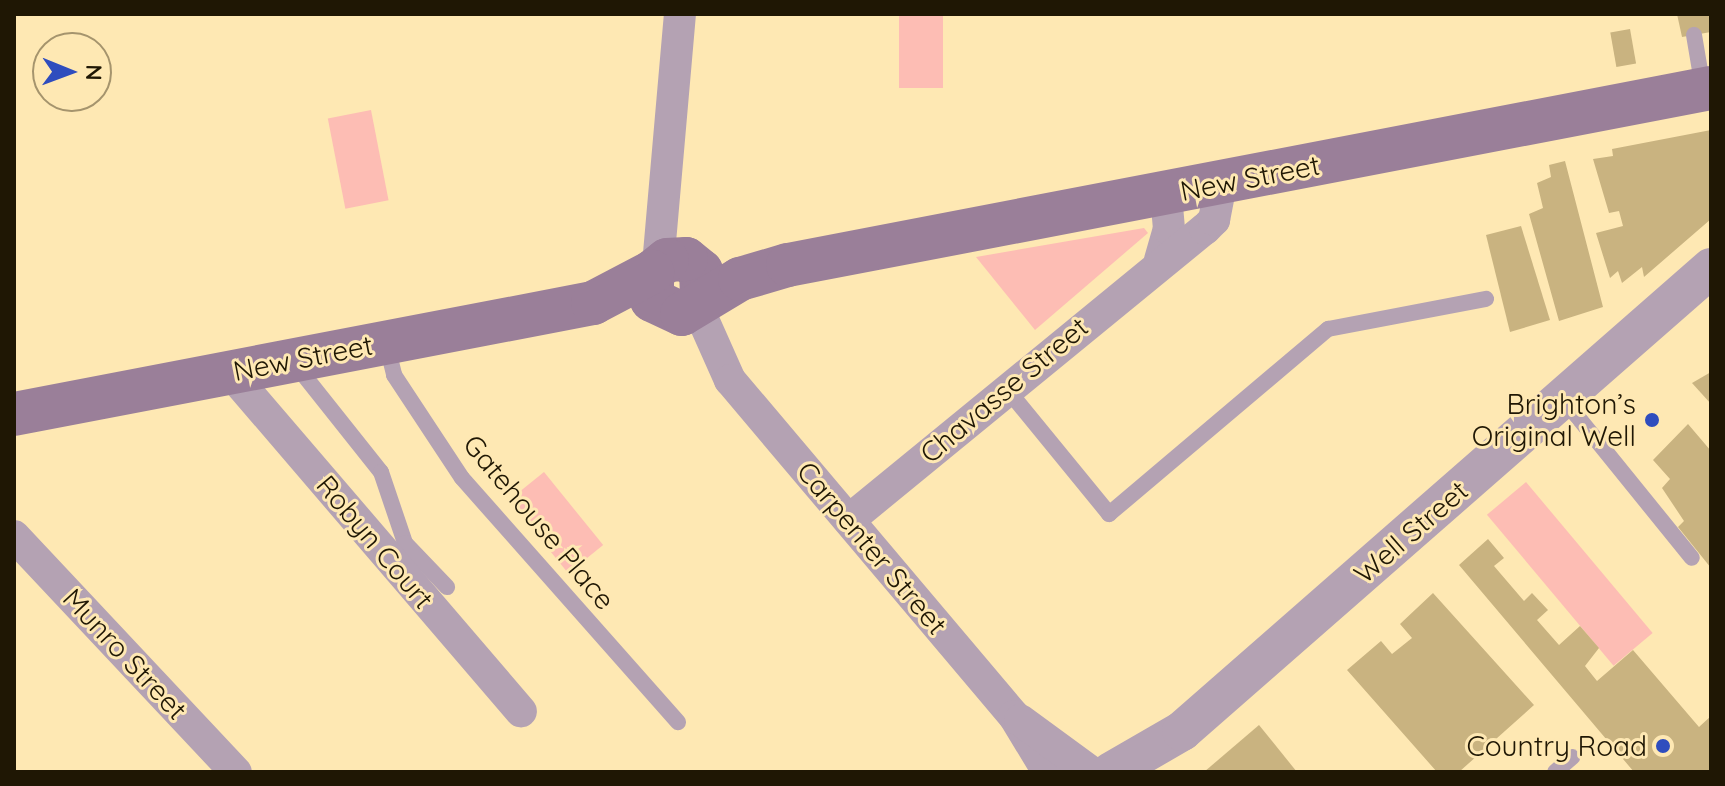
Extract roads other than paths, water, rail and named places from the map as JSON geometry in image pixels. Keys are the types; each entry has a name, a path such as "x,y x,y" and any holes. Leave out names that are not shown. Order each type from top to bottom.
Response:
{"main road":[{"name":"New Street","path":"14,414 1707,89"}],"street":[{"path":"677,286 665,197 683,14"},
{"name":"Chavasse Street","path":"849,520 1160,260 1214,220 1221,183"},
{"path":"1160,260 1169,229 1166,194"},
{"name":"Well Street","path":"1111,772 1182,731 1564,400 1711,268"},
{"name":"Carpenter Street","path":"677,286 730,380 1014,716 1048,772"},
{"name":"Robyn Court","path":"230,372 521,711"},
{"name":"Munro Street","path":"14,536 236,772"},
{"name":"Carpenter Street","path":"1014,716 1091,772"},
{"name":"Well Street","path":"1154,772 1182,731"}],"lane":[{"path":"1694,35 1707,89"},
{"path":"1006,387 1109,514 1328,329 1486,299"},
{"name":"Gatehouse Place","path":"386,341 394,375 462,478 678,722"},
{"path":"292,360 381,472 405,543 447,587"},
{"path":"1564,400 1692,558"},
{"path":"1555,772 1572,757"}],"place":[{"name":"Brighton’s Original Well","path":"1652,420"},
{"name":"Country Road","path":"1663,746"}]}
